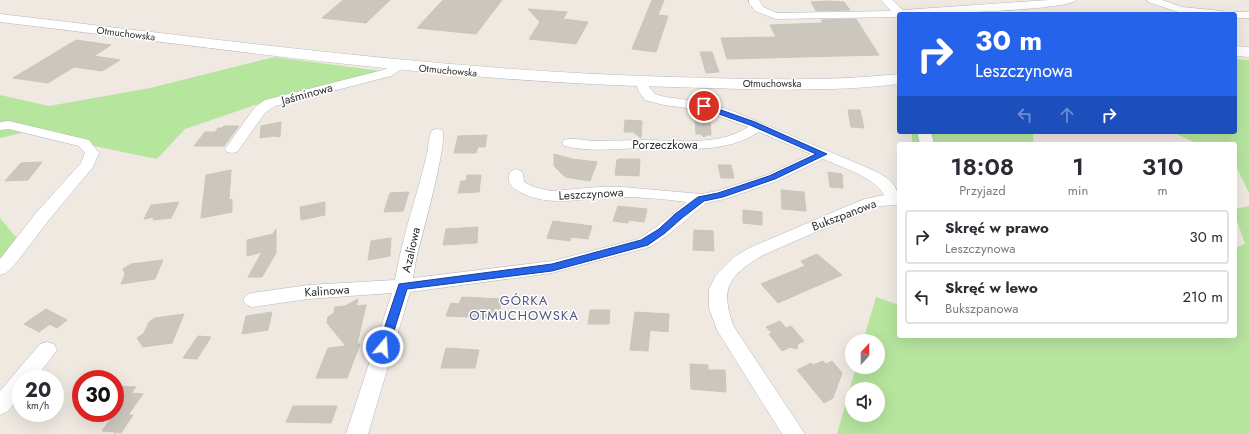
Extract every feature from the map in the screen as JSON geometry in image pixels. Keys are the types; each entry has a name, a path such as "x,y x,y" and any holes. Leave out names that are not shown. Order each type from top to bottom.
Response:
{"main road":[{"name":"Otmuchowska","path":"0,18 400,66 530,77 646,82 840,83 874,82 897,79"},
{"path":"1237,51 1249,52"}],"street":[{"path":"886,0 898,12"},
{"path":"924,12 1071,0"},
{"path":"1152,0 1181,10 1202,12"},
{"path":"757,5 768,14 785,17 897,14"},
{"path":"1237,15 1249,16"},
{"name":"Jaśminowa","path":"232,149 260,110 270,104 388,72 400,66"},
{"name":"Bukszpanowa","path":"646,82 643,87 645,92 650,97 704,106 758,126 863,171 882,181 896,199 877,202 856,209 755,252 740,261 729,271 722,280 718,289 718,308 726,330 794,434"},
{"path":"0,126 9,125 84,143 92,153 88,164 3,262"},
{"name":"Porzeczkowa","path":"569,143 583,146 710,144 727,142 740,138 758,126"},
{"name":"Azaliowa","path":"357,434 403,286 407,260 435,152 438,133"},
{"name":"Leszczynowa","path":"516,174 517,184 526,191 545,196 561,197 605,191 669,194 701,199 720,195 772,178 823,154"},
{"name":"Leszczynowa","path":"403,286 552,267 644,243 662,231 701,199"},
{"name":"Kalinowa","path":"252,300 308,292 403,286"},
{"path":"31,370 48,350"},
{"path":"0,406 12,392"}],"green space":[{"path":"274,57 381,71 267,101 185,129 157,159 26,132 0,138 0,95 49,106 150,88"},
{"path":"1237,59 1249,60 1249,193 1237,168 1237,142 1194,142 1176,134 1237,134"},
{"path":"912,134 1033,134 1033,142 912,142"},
{"path":"1249,206 1249,434 837,434 845,406 845,422 885,422 885,382 852,382 854,374 885,374 885,334 865,334 876,297 897,304 897,338 1237,338 1237,247 1245,244 1237,221 1237,209"},
{"path":"0,218 21,243 0,262"}],"building":[{"path":"343,0 390,0 366,23 322,18"},
{"path":"443,0 502,0 476,34 417,28"},
{"path":"652,0 664,0 658,15 668,16 656,52 632,49"},
{"path":"811,2 844,2 850,10 816,11"},
{"path":"528,9 567,12 563,19 588,22 576,44 529,39 540,22"},
{"path":"856,19 879,55 727,59 721,38 776,37 770,25 823,23 821,20"},
{"path":"76,40 111,45 94,56 120,60 102,71 74,67 48,83 13,78"},
{"path":"700,52 712,52 719,72 706,73"},
{"path":"848,110 860,110 864,128 851,127"},
{"path":"625,120 642,121 641,138 633,132 624,132"},
{"path":"695,120 710,121 711,135 704,137 700,134 696,134"},
{"path":"281,122 280,137 273,136 260,138 261,126"},
{"path":"224,126 239,126 224,146 194,146 205,132 215,132 218,128 222,128"},
{"path":"487,135 485,147 478,147 476,153 454,153 458,136"},
{"path":"554,154 572,159 597,162 590,181 565,177 554,166"},
{"path":"640,159 639,176 615,175 617,160"},
{"path":"42,162 28,180 5,181 21,163"},
{"path":"718,165 731,165 734,178 721,178"},
{"path":"231,170 229,200 232,199 232,212 201,218 206,175"},
{"path":"828,172 842,174 843,188 830,187"},
{"path":"467,175 481,175 479,192 458,193 461,181 466,181"},
{"path":"781,190 804,192 806,211 782,209"},
{"path":"409,192 403,211 384,212 390,193"},
{"path":"179,202 171,218 153,220 154,217 144,219 151,205"},
{"path":"325,202 325,215 301,220 300,207"},
{"path":"618,206 647,209 644,222 629,220 628,223 613,221"},
{"path":"743,210 762,212 762,225 743,223"},
{"path":"553,221 592,226 588,239 571,237 570,241 547,238"},
{"path":"478,227 477,243 443,245 446,229"},
{"path":"276,229 276,253 262,277 248,277 262,252 247,256 247,240 273,234"},
{"path":"694,230 713,231 714,251 693,250"},
{"path":"391,238 390,256 368,260 371,241"},
{"path":"817,254 842,275 778,303 761,284 805,266 801,261"},
{"path":"163,260 155,279 121,284 125,274 123,269 131,264"},
{"path":"462,297 502,299 498,318 446,316 451,303 459,304"},
{"path":"358,299 356,306 366,305 357,344 360,344 347,378 316,378 328,348 346,346 327,323 328,317 334,313 335,307 345,306"},
{"path":"46,309 67,320 57,328 50,324 39,332 24,324"},
{"path":"590,310 610,310 609,324 588,324"},
{"path":"272,312 268,330 242,334 246,316"},
{"path":"635,312 669,314 668,332 650,330 648,351 630,350"},
{"path":"184,314 172,343 143,347 137,338 144,333 149,322 155,318"},
{"path":"780,321 786,328 791,326 804,341 798,344 797,349 790,347 782,351 769,334 772,333 766,327"},
{"path":"198,336 211,337 197,359 183,358"},
{"path":"446,348 479,350 475,368 441,368"},
{"path":"823,361 826,364 832,361 842,373 833,398 824,403 797,370 811,363 813,365"},
{"path":"690,364 708,365 708,370 725,370 726,392 691,389"},
{"path":"124,386 136,387 131,393 143,394 128,415 133,415 121,433 116,432 115,434 115,432 102,431 108,422 124,422"},
{"path":"293,406 337,406 331,423 286,422"}],"district":[{"name":"GÓRKA OTMUCHOWSKA","path":"524,308"}],"route":[{"path":"383,347 403,286 552,267 644,243 662,231 701,199 720,195 772,178 823,154 758,126 704,106"}]}
